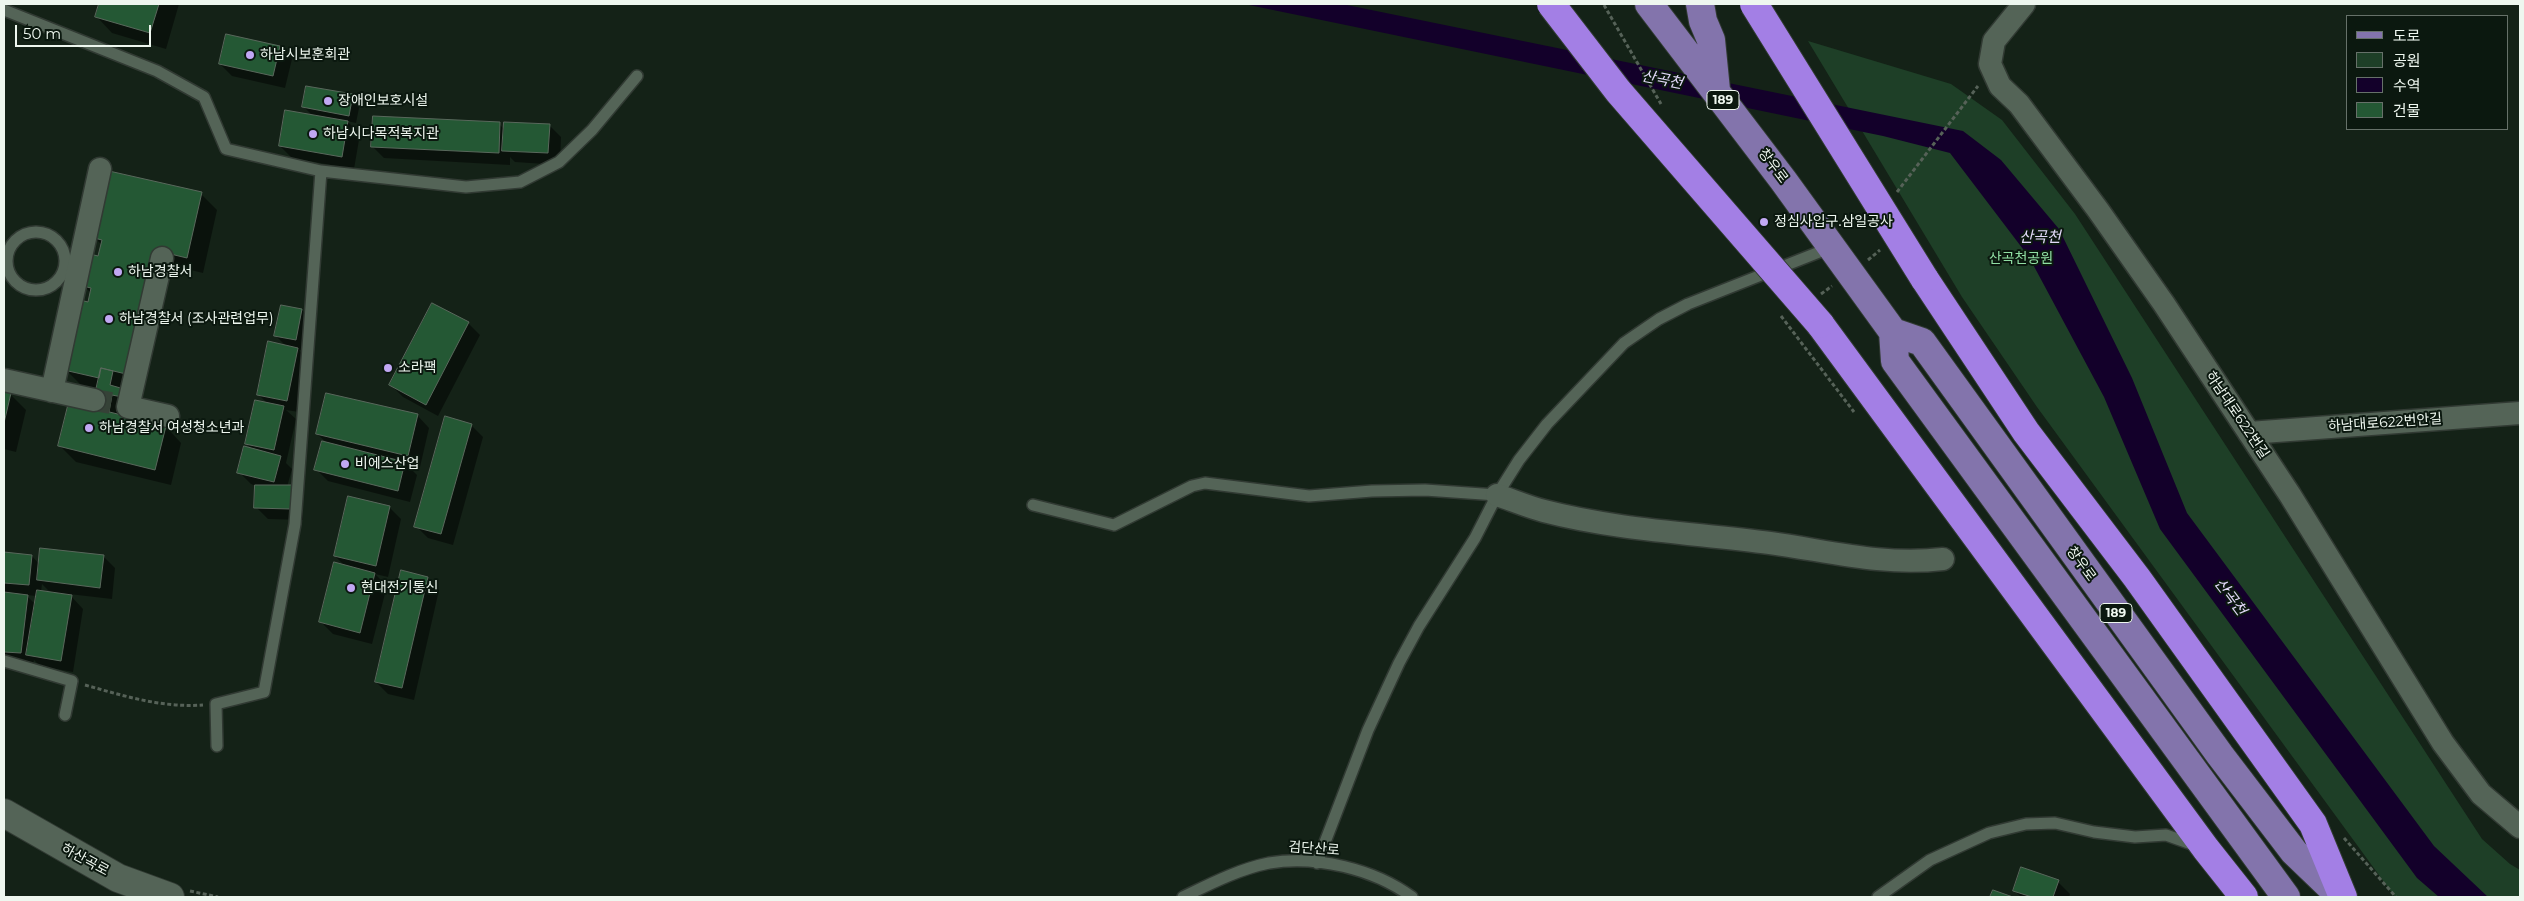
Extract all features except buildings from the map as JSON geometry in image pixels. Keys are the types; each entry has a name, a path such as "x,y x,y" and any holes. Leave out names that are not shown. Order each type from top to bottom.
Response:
{"highway":[{"path":"1551,4 1618,91 1820,324 2206,850 2244,897"},
{"path":"1754,4 1924,278 2026,432 2137,578 2313,824 2342,897"}],"main road":[{"name":"창우로","path":"1655,12 1783,180 1893,332 1922,342 2220,756 2294,852 2342,897"},
{"path":"1702,12 1711,40 1716,90"},
{"name":"189","path":"1893,332 1895,361 2286,897"}],"street":[{"name":"하남대로622번길","path":"2024,4 1994,41 1990,64 2000,86 2019,104 2098,210 2249,433 2290,495 2443,743 2482,794 2520,827"},
{"path":"52,391 100,169"},
{"path":"111,403 162,258"},
{"path":"4,380 168,416"},
{"name":"하남대로622번안길","path":"2249,433 2520,413"},
{"path":"1497,495 1543,511 1613,525 1796,547 1872,561 1912,563 1943,560"},
{"name":"하산곡로","path":"4,813 118,878 170,897"}],"lane":[{"path":"4,10 157,71 204,98 226,149 320,171 466,187 520,182 559,162 592,130 637,76"},
{"path":"217,746 216,704 264,692 295,524 320,171"},
{"path":"36,231 45,233 60,243 66,261 64,270 52,286 42,289 23,287 15,281 10,273 6,253 18,238 36,231"},
{"path":"1317,863 1368,730 1399,663 1419,626 1475,538 1497,495 1519,460 1547,424 1624,343 1659,319 1688,304 1832,247"},
{"path":"1033,505 1114,525 1192,486 1205,483 1309,496 1372,490 1416,490 1497,495"},
{"path":"4,661 72,681 65,715"},
{"path":"1878,897 1930,860 1989,833 2026,824 2055,823 2094,832 2135,837 2166,835 2206,850"},
{"name":"검단산로","path":"1183,897 1223,878 1267,864 1292,860 1346,867 1399,888 1412,897"}],"path":[{"path":"1604,5 1638,64"},
{"path":"1894,195 1974,89"},
{"path":"72,681 153,703 179,706 216,704"}],"green space":[{"name":"산곡천공원","path":"1808,41 1951,84 2002,120 2075,214 2482,839 2510,864 2520,870 2520,897 2395,897 2037,407 1962,297"}],"water":[{"name":"산곡천","path":"1244,4 1342,4 1963,131 2001,160 2059,229 2132,378 2187,513 2434,846 2488,897 2439,897 2417,878 2160,529 2104,397 2029,257 1950,153 1883,136"}],"tunnel":[{"path":"94,400 111,403"}],"place":[{"name":"하남시보훈회관","path":"250,55"},
{"name":"장애인보호시설","path":"328,101"},
{"name":"하남시다목적복지관","path":"313,134"},
{"name":"정심사입구.삼일공사","path":"1764,222"},
{"name":"하남경찰서","path":"118,272"},
{"name":"하남경찰서 (조사관련업무)","path":"109,319"},
{"name":"소라팩","path":"388,368"},
{"name":"하남경찰서 여성청소년과","path":"89,428"},
{"name":"비에스산업","path":"345,464"},
{"name":"현대전기통신","path":"351,588"}]}
